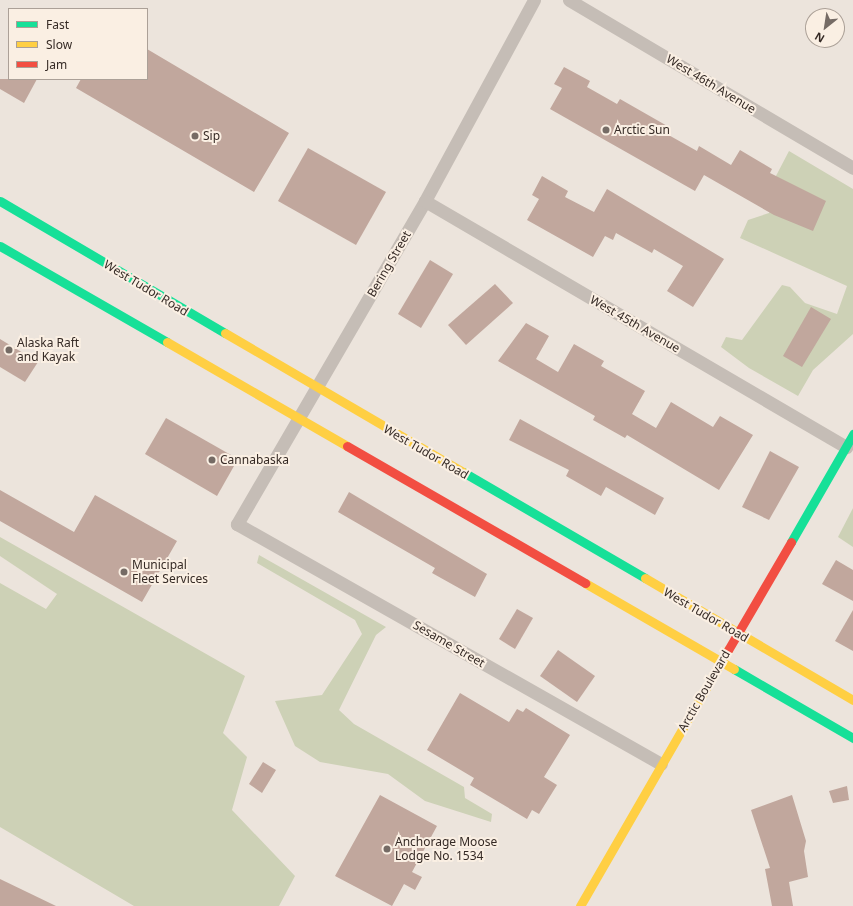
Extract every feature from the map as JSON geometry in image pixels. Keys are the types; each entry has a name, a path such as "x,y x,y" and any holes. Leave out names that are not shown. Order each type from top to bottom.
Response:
{"main road":[{"name":"West Tudor Road","path":"0,201 317,389 853,700"},
{"path":"0,246 722,661 853,738"},
{"name":"Arctic Boulevard","path":"580,906 853,434"}],"street":[{"name":"Bering Street","path":"237,524 317,389 425,201 534,0"},
{"name":"West 46th Avenue","path":"570,0 853,168"},
{"name":"West 45th Avenue","path":"425,201 846,447"},
{"name":"Sesame Street","path":"237,524 662,764"}],"green space":[{"path":"789,151 853,189 853,334 813,370 798,396 749,368 721,347 726,337 742,340 782,285 790,287 805,303 837,314 847,286 740,238 748,220 769,213 774,203 766,195"},
{"path":"853,508 853,547 838,537"},
{"path":"0,537 245,676 223,733 247,757 232,810 295,876 279,906 134,906 0,827 0,583 46,609 57,594 0,556"},
{"path":"259,555 386,627 376,635 339,710 354,724 464,787 465,798 492,814 491,822 425,801 388,774 320,762 295,746 275,701 322,695 362,634 355,620 257,563"}],"building":[{"path":"148,50 289,133 254,192 76,88 80,80 148,80"},
{"path":"564,67 590,81 587,87 617,104 620,99 669,127 665,133 697,151 699,146 731,165 740,150 772,169 770,173 826,201 813,231 774,215 704,175 695,191 550,109 562,88 554,84"},
{"path":"0,79 36,80 24,103 0,89"},
{"path":"308,148 386,192 356,245 278,201"},
{"path":"542,176 568,191 565,197 594,212 607,189 724,259 693,307 667,291 683,266 654,249 652,253 616,233 613,240 605,236 593,257 527,220 539,199 532,195"},
{"path":"430,260 453,274 421,328 398,314"},
{"path":"495,284 513,303 466,345 448,325"},
{"path":"811,307 831,319 802,367 783,356"},
{"path":"526,323 549,336 536,359 558,372 574,344 604,361 601,366 645,391 632,414 656,428 671,402 713,427 720,416 753,435 719,490 627,435 625,438 593,420 595,416 498,361"},
{"name":"Alaska Raft and Kayak","path":"0,339 38,362 25,382 0,367"},
{"path":"166,418 238,459 217,496 145,454"},
{"path":"520,419 664,498 655,515 606,487 601,496 566,476 569,470 509,440"},
{"path":"770,451 799,467 769,520 742,507"},
{"name":"Municipal Fleet Services","path":"0,490 74,532 95,495 177,541 142,602 0,521"},
{"path":"349,492 487,574 475,597 432,573 435,568 338,512"},
{"path":"836,560 853,570 853,601 822,584"},
{"path":"517,609 533,618 515,649 499,639"},
{"path":"853,610 853,651 835,641"},
{"path":"558,650 595,676 577,702 540,676"},
{"path":"460,693 509,722 517,709 523,712 526,708 570,735 544,777 557,785 539,814 532,810 527,819 470,785 474,778 427,750"},
{"path":"263,762 276,770 262,793 249,784"},
{"path":"847,786 849,800 833,803 829,791"},
{"name":"Anchorage Moose Lodge No. 1534","path":"380,795 437,826 412,872 422,877 415,890 404,884 392,906 335,876"},
{"path":"792,795 806,841 804,851 808,877 789,882 793,906 772,906 765,869 770,868 751,810"},
{"path":"0,879 56,906 0,906"}],"traffic: fast":[{"path":"0,201 225,333"},
{"path":"0,246 167,342"},
{"path":"791,542 853,434"},
{"path":"463,472 645,578"},
{"path":"734,669 853,738"}],"traffic: slow":[{"path":"225,333 463,472"},
{"path":"167,342 347,446"},
{"path":"645,578 853,700"},
{"path":"585,583 734,669"},
{"path":"580,906 728,650"}],"traffic: jam":[{"path":"347,446 585,583"},
{"path":"728,650 791,542"}],"place":[{"name":"Arctic Sun","path":"606,130"},
{"name":"Sip","path":"195,136"},
{"name":"Alaska Raft and Kayak","path":"9,350"},
{"name":"Cannabaska","path":"212,460"},
{"name":"Municipal Fleet Services","path":"124,572"},
{"name":"Anchorage Moose Lodge No. 1534","path":"387,849"}]}
